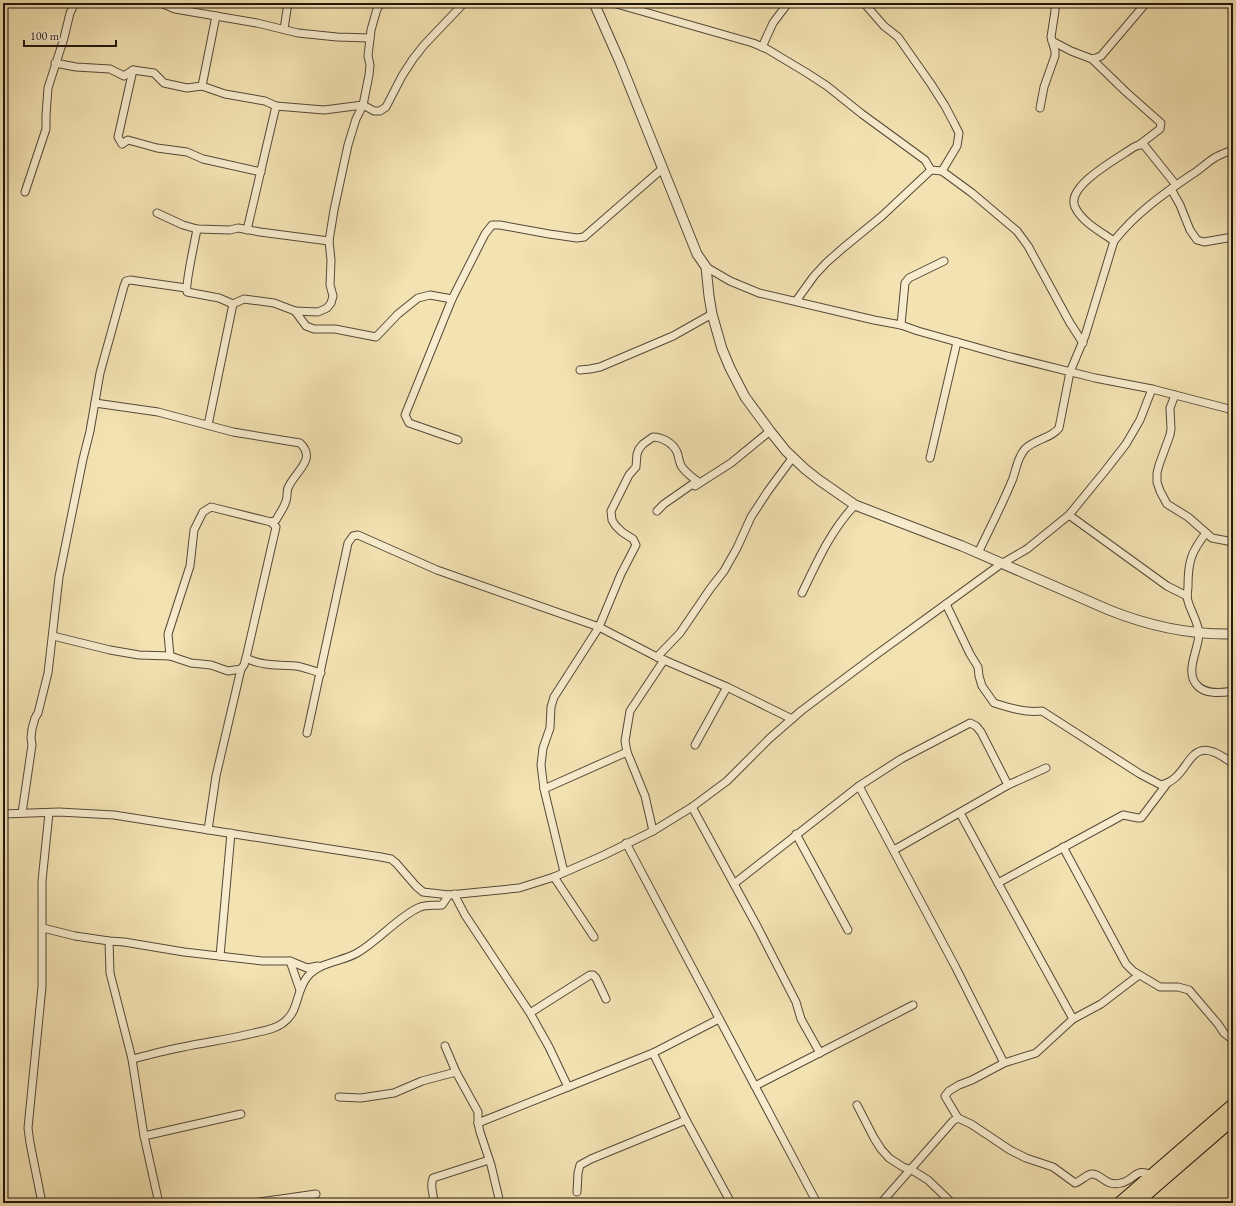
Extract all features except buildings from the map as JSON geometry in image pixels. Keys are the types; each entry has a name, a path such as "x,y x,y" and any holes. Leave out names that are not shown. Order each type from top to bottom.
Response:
{"highway":[{"path":"1120,1203 1233,1105"},
{"path":"1136,1203 1233,1120"}],"street":[{"path":"25,192 46,129 48,88 64,38 70,13 75,3"},
{"path":"141,3 157,3"},
{"path":"161,3 175,9 313,35 370,38"},
{"path":"284,30 288,3"},
{"path":"197,229 186,288 187,292 219,298 233,304 244,299 258,300 274,303 295,311 318,312 327,308 331,304 333,296 330,285 331,260 329,241 338,186 356,119 363,105 369,75 370,65 368,56 371,30 381,3"},
{"path":"55,63 110,69 124,76 133,70 154,73 164,83 186,88 202,86 225,94 266,101 276,106 324,110 363,105 374,111 380,111 386,107 413,59 424,45 464,3"},
{"path":"594,3 620,62 697,254 706,267 730,281 759,293 901,325 957,342 1070,372 1152,389 1233,410"},
{"path":"613,3 753,43 762,47 827,86 862,114 925,160 931,170"},
{"path":"762,47 773,23 788,3"},
{"path":"864,3 884,26 898,38 931,84 945,106 959,133 957,146 942,171"},
{"path":"1040,108 1044,87 1055,56 1051,37 1055,7 1051,3"},
{"path":"1092,59 1101,56 1146,3"},
{"path":"202,86 216,16"},
{"path":"1052,41 1071,51 1092,59 1161,124 1160,129 1139,145 1090,176 1075,194 1073,202 1079,214 1114,241"},
{"path":"133,70 118,137 122,144 128,140 157,148 187,152 203,159 261,172"},
{"path":"247,230 276,106"},
{"path":"1139,145 1144,145 1147,148 1174,187 1190,230 1197,240 1204,242 1233,237"},
{"path":"978,553 1012,481 1016,465 1022,454 1026,448 1034,442 1052,434 1059,428 1070,372 1083,343 1114,241 1123,229 1174,187 1217,156 1233,150"},
{"path":"458,440 409,423 405,415 452,299 485,234 492,225 506,225 549,234 577,238 584,237 662,168"},
{"path":"796,301 814,276 826,263 882,216 931,170 942,171 972,193 1016,231 1028,246 1070,323 1083,343"},
{"path":"157,213 183,225 197,229 230,230 238,228 329,241"},
{"path":"901,325 905,283 909,278 944,261"},
{"path":"706,267 712,314 722,349 745,397 770,431 793,457 819,480 855,505 978,553 1132,619 1164,628 1199,633 1233,634"},
{"path":"22,813 32,745 31,738 35,718 38,713 44,691 53,636 59,577 90,431 100,373 126,282 130,280 186,288"},
{"path":"295,311 306,326 314,329 335,329 376,337 398,314 424,295 452,299"},
{"path":"208,425 233,304"},
{"path":"580,370 600,367 667,339 712,314"},
{"path":"930,458 957,342"},
{"path":"3,814 49,813 114,815 391,859 423,892 452,895 519,888 554,877 653,831 692,807 727,781 770,738 792,719 873,657 1001,564 1027,549 1069,515 1126,444 1140,420 1152,389"},
{"path":"1175,395 1170,408 1171,429 1159,465 1157,482 1167,504 1188,517 1212,538 1226,539 1233,542"},
{"path":"94,403 158,412 232,432 300,443 305,447 307,455 304,463 289,484 286,502 276,520 271,522"},
{"path":"697,481 695,486 731,463 770,431"},
{"path":"564,872 544,789 541,756 550,728 551,707 554,697 599,627 621,574 636,545 633,539 618,528 612,520 611,514 613,506 620,497 628,478 636,467 639,449 653,437 663,439 677,451 683,468 697,481"},
{"path":"653,831 645,796 627,752 626,741 630,711 661,659 706,594 724,571 752,517 768,491 793,457"},
{"path":"657,511 664,504 697,481"},
{"path":"802,593 821,553 845,515 855,505"},
{"path":"170,656 168,634 190,566 194,530 203,512 211,507 271,522 276,527 275,536 216,776 208,830"},
{"path":"1069,515 1167,586 1187,596"},
{"path":"1206,533 1191,558 1188,571 1187,596 1199,633 1192,672 1194,682 1200,689 1217,693 1233,691"},
{"path":"307,733 348,543 353,536 358,535 437,570 599,627 661,659 727,687 792,719"},
{"path":"946,604 970,654 978,667 982,686 994,703 1017,710 1036,712 1042,711 1161,786 1172,782 1177,778 1189,759 1195,753 1202,750 1207,750 1226,758 1233,764"},
{"path":"53,636 110,650 139,655 170,656 191,663 211,665 228,671 241,670"},
{"path":"246,658 251,661 266,664 298,666 321,673"},
{"path":"695,745 727,687"},
{"path":"735,884 858,786 901,759 970,723 976,726 981,732 1008,785"},
{"path":"544,789 627,752"},
{"path":"894,850 1008,785 1046,768"},
{"path":"998,883 1123,815 1141,818 1166,784"},
{"path":"858,786 894,850 1004,1063"},
{"path":"692,807 735,884 796,1002 801,1019 820,1053"},
{"path":"42,1203 28,1128 42,987 42,880 49,813"},
{"path":"960,813 1073,1019"},
{"path":"220,956 231,833"},
{"path":"796,834 848,930"},
{"path":"626,843 817,1203"},
{"path":"1063,847 1126,964 1133,971 1160,987 1178,986 1189,990 1224,1033 1233,1040"},
{"path":"554,877 594,937"},
{"path":"43,928 75,936 184,952 262,961 290,961 307,968 320,966 356,954 377,940 412,911 422,906 442,905 452,895"},
{"path":"452,895 530,1013 549,1047 568,1087"},
{"path":"109,941 110,973 132,1059 144,1136 158,1199 157,1203"},
{"path":"290,961 300,990"},
{"path":"132,1059 271,1029 283,1023 294,1012 300,990 307,977 312,971 320,966"},
{"path":"530,1013 590,974 596,978 606,999"},
{"path":"1139,975 1101,1004 1073,1019 1036,1053 1004,1063 972,1080 959,1085 947,1093 946,1098 958,1118 971,1124 1010,1150 1026,1158 1053,1167 1076,1183 1090,1174 1094,1174 1108,1183 1115,1184 1123,1183 1140,1172 1145,1171 1152,1175"},
{"path":"755,1086 913,1005"},
{"path":"478,1123 653,1053 719,1019"},
{"path":"445,1046 456,1072 478,1112 478,1123 500,1203"},
{"path":"653,1053 686,1120 731,1203"},
{"path":"339,1097 361,1098 394,1093 422,1080 456,1072"},
{"path":"857,1106 881,1150 895,1163 903,1168 912,1170 928,1180 952,1203"},
{"path":"144,1136 241,1114"},
{"path":"881,1203 912,1170 953,1121 958,1118"},
{"path":"577,1192 580,1165 591,1159 686,1120"},
{"path":"433,1203 434,1200 430,1184 433,1178 489,1160"},
{"path":"253,1203 316,1194"}]}
